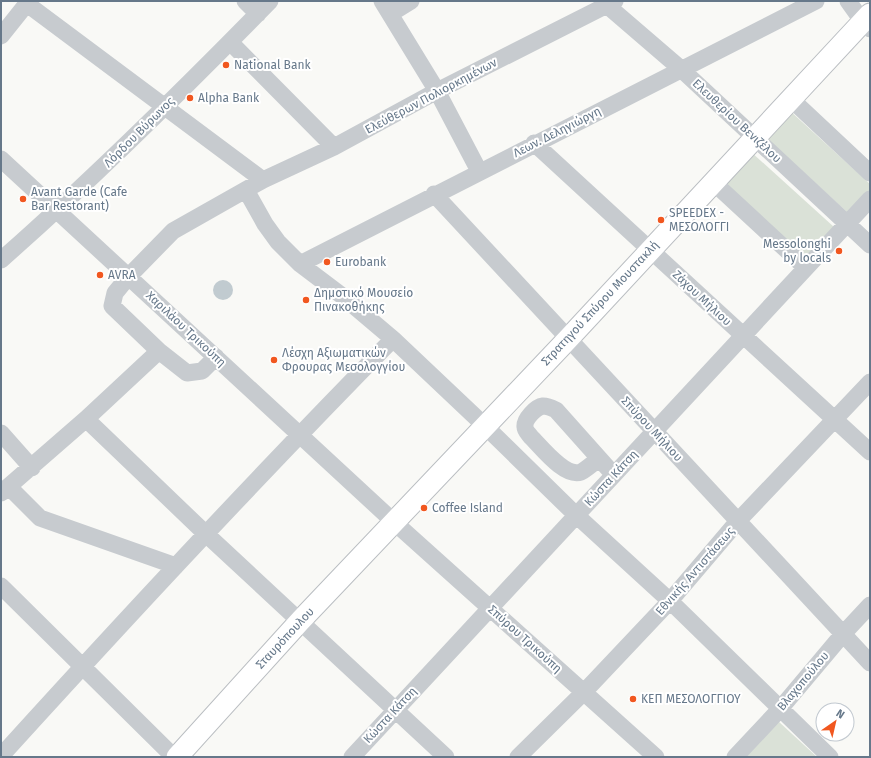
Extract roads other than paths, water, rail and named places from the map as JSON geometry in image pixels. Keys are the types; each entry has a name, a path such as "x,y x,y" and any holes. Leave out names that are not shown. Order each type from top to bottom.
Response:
{"main road":[{"name":"Στρατηγού Σπύρου Μουστακλή","path":"394,522 791,99 868,22"},
{"name":"Σταυρόπουλου","path":"177,757 301,620 394,522"}],"street":[{"path":"245,1 258,14"},
{"name":"Λόρδου Βύρωνος","path":"1,260 58,210 165,107 270,1"},
{"path":"411,1 386,8 437,91 479,171"},
{"name":"Λεων. Δεληγιώργη","path":"300,264 479,171 816,1"},
{"path":"848,1 868,22"},
{"path":"1,36 28,2 263,180"},
{"name":"Ελευθερίου Βενιζέλου","path":"608,2 870,245"},
{"name":"Ελεύθερων Πολιορκημένων","path":"158,351 112,306 115,293 129,276 173,231 263,180 334,147 437,91 608,2"},
{"path":"230,42 334,147"},
{"path":"791,99 870,173"},
{"name":"Ζάχου Μήλιου","path":"534,143 870,452"},
{"name":"Χαριλάου Τρικούπη","path":"1,159 58,210 394,522"},
{"path":"714,182 806,268"},
{"path":"246,190 265,224 278,242 300,264 346,299 393,339 576,515 670,601 830,757"},
{"name":"Σπύρου Μήλιου","path":"434,194 870,663"},
{"name":"Κώστα Κάτση","path":"352,757 870,199"},
{"path":"1,756 299,434 393,339"},
{"path":"176,566 40,518 5,490 32,468 86,419 158,351 187,373 202,371 216,357"},
{"name":"Εθνικής Αντιστάσεως","path":"518,757 584,692 670,601 738,521 870,382"},
{"path":"86,419 206,534 301,620 446,757"},
{"path":"1,434 32,468"},
{"path":"599,459 614,475"},
{"name":"Σπύρου Τρικούπη","path":"394,522 656,757"},
{"path":"1,586 174,757"},
{"name":"Βλαχοπούλου","path":"735,757 870,605"}],"place":[{"name":"National Bank","path":"226,65"},
{"name":"Alpha Bank","path":"190,98"},
{"name":"Avant Garde (Cafe Bar Restorant)","path":"23,199"},
{"name":"SPEEDEX - ΜΕΣΟΛΟΓΓΙ","path":"661,220"},
{"name":"Messolonghi by locals","path":"839,251"},
{"name":"Eurobank","path":"327,262"},
{"name":"AVRA","path":"100,275"},
{"name":"Δημοτικό Μουσείο Πινακοθήκης","path":"306,300"},
{"name":"Λέσχη Αξιωματικών Φρουρας Μεσολογγίου","path":"274,360"},
{"name":"Coffee Island","path":"424,508"},
{"name":"ΚΕΠ ΜΕΣΟΛΟΓΓΙΟΥ","path":"633,699"}]}
